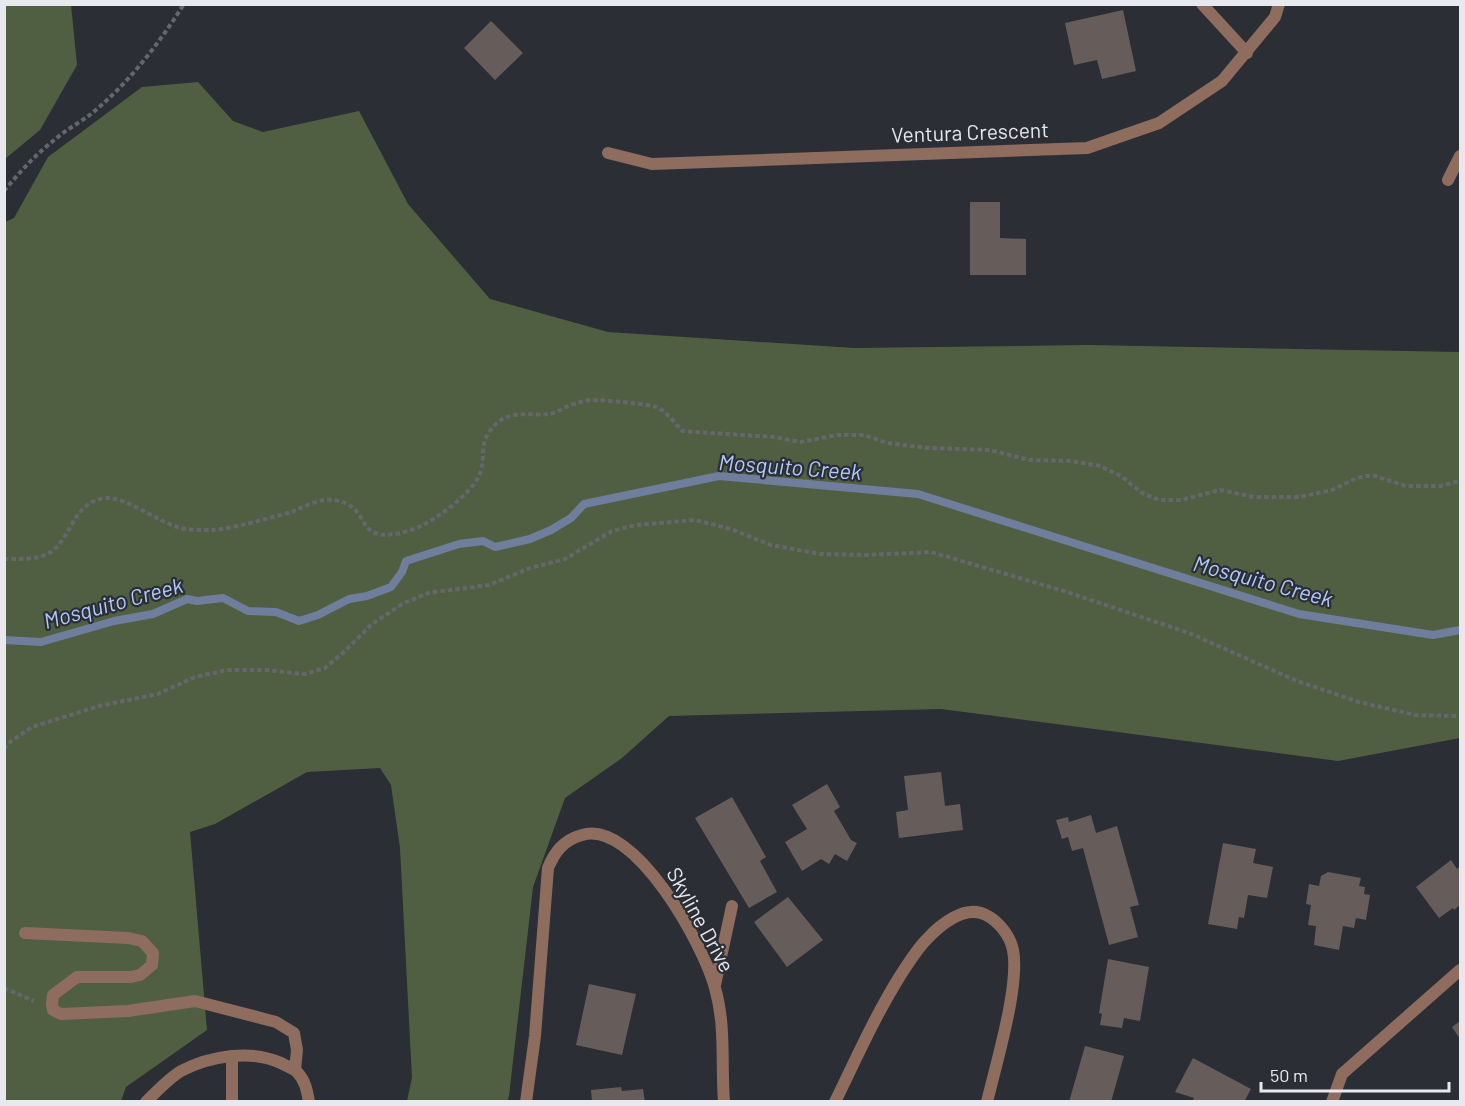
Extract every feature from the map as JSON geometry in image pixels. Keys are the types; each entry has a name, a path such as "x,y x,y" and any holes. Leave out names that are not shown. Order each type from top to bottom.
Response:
{"street":[{"path":"1202,4 1247,53"},
{"name":"Ventura Crescent","path":"608,153 652,164 1087,148 1159,123 1222,81 1275,17 1279,4"},
{"path":"1448,180 1461,156"},
{"name":"Skyline Drive","path":"526,1101 535,1036 548,868 554,853 570,838 590,832 610,838 630,849 654,874 701,953 715,986 721,1014 724,1101"},
{"path":"715,986 732,906"},
{"path":"835,1101 890,993 913,957 926,940 943,924 971,912 983,913 994,920 1005,932 1013,948 1012,990 987,1101"},
{"path":"25,933 128,938 142,941 153,953 152,965 140,975 77,977 53,995 51,1004 53,1010 61,1014 128,1011 195,1001 276,1022 294,1034 297,1050 295,1070"},
{"path":"1332,1101 1342,1074 1461,970"},
{"path":"232,1056 232,1101"},
{"path":"146,1101 180,1072 206,1061 232,1056 256,1056 274,1060 295,1070 305,1083 309,1101"}],"path":[{"path":"4,191 53,140 91,113 134,71 156,47 184,4"},
{"path":"4,559 30,558 48,554 60,545 74,519 90,502 104,498 120,499 142,512 180,528 215,530 289,512 320,501 333,500 351,506 363,517 366,529 376,535 391,535 411,530 439,516 468,491 480,475 483,445 489,431 500,420 514,414 552,414 567,405 590,400 657,407 682,431 773,436 801,442 837,435 864,435 887,443 929,448 990,450 1029,460 1071,461 1100,466 1121,476 1142,493 1159,500 1181,500 1220,490 1254,497 1300,497 1332,490 1357,478 1372,475 1406,486 1440,486 1461,481"},
{"path":"4,749 32,727 99,706 158,694 195,677 227,670 267,670 305,674 325,668 372,624 402,604 428,593 489,585 530,568 565,559 612,531 636,525 695,520 771,545 820,554 865,555 931,552 1064,591 1189,633 1297,681 1359,702 1415,715 1461,716"},
{"path":"5,989 53,1010"}],"green space":[{"path":"5,4 71,5 77,65 40,130 5,159"},
{"path":"198,82 233,121 263,132 359,111 408,204 490,299 608,332 854,348 1088,345 1460,352 1460,738 1338,761 941,709 669,716 622,758 565,798 533,887 507,1102 407,1101 412,1078 400,848 391,785 380,768 307,772 215,824 190,832 207,1030 126,1087 121,1101 5,1102 5,222 14,218 48,157 142,87"}],"building":[{"path":"1123,10 1136,71 1102,79 1097,60 1074,65 1065,23"},
{"path":"491,21 523,53 495,80 464,48"},
{"path":"970,202 1000,202 1000,238 1026,239 1026,275 970,275"},
{"path":"941,772 945,806 960,804 963,830 899,838 896,812 908,810 904,776"},
{"path":"827,784 840,807 834,811 851,840 857,843 847,861 835,854 829,864 821,859 802,871 785,842 807,829 792,805"},
{"path":"732,797 766,857 760,861 777,892 749,908 695,818"},
{"path":"1091,815 1096,833 1117,826 1139,905 1130,907 1138,937 1109,945 1083,848 1072,851 1068,837 1062,839 1056,820 1068,817 1069,822"},
{"path":"1223,843 1256,849 1253,863 1273,867 1267,898 1248,895 1244,918 1239,917 1237,929 1208,924"},
{"path":"1451,860 1457,869 1460,866 1460,905 1439,918 1416,887"},
{"path":"1328,872 1361,878 1359,886 1365,887 1364,894 1370,895 1366,920 1356,918 1354,928 1343,926 1339,950 1314,945 1316,926 1308,925 1311,905 1306,904 1309,884 1319,886 1321,876"},
{"path":"788,897 823,940 787,967 754,922"},
{"path":"1108,959 1149,967 1140,1021 1124,1018 1122,1028 1100,1025 1102,1014 1099,1013"},
{"path":"589,984 636,994 622,1055 576,1045"},
{"path":"1460,1021 1460,1039 1452,1027"},
{"path":"1085,1046 1124,1056 1111,1102 1069,1102"},
{"path":"1193,1058 1251,1089 1244,1102 1192,1102 1194,1098 1175,1092"},
{"path":"621,1087 622,1091 643,1089 645,1102 592,1102 591,1090"}],"waterway":[{"name":"Mosquito Creek","path":"4,640 41,642 114,621 153,614 187,599 197,601 223,598 248,611 276,612 299,621 318,615 349,599 367,596 391,587 402,572 406,561 459,544 483,541 495,547 530,539 571,518 584,504 719,476 918,494 1299,614 1433,635 1460,630"}]}
